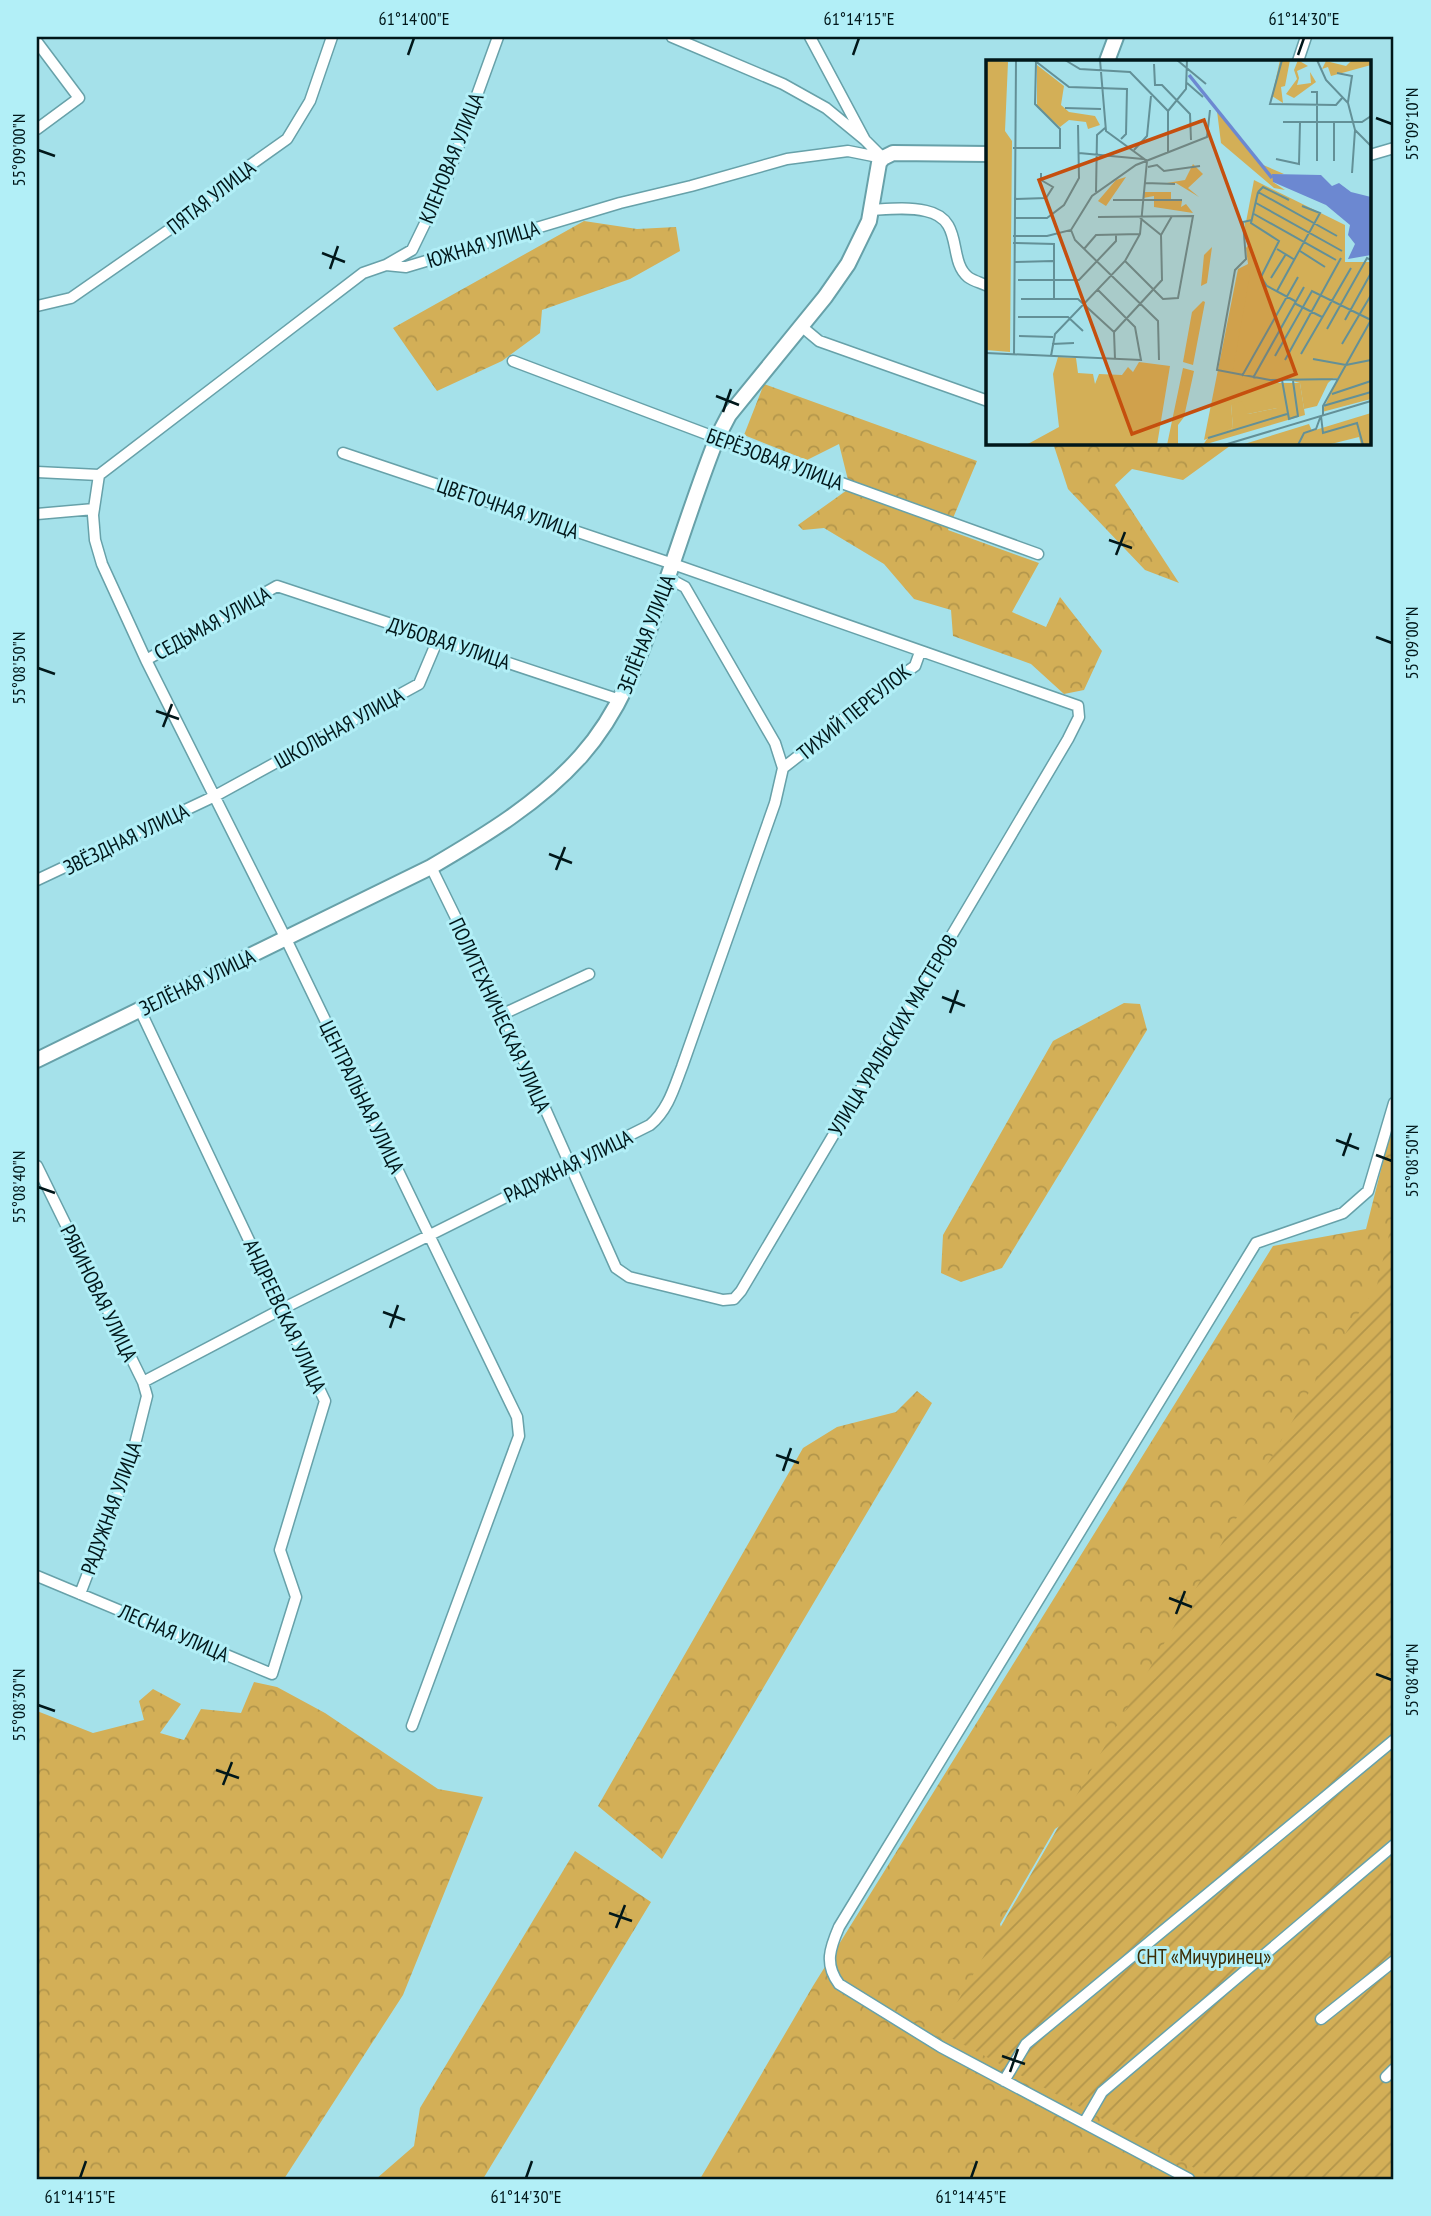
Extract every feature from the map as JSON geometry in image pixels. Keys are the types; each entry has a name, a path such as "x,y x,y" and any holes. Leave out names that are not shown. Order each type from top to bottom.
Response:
{"street":[{"name":"ПЯТАЯ УЛИЦА","path":"37,306 71,298 81,292 173,228 242,171 287,139 310,101 332,37"},
{"name":"КЛЕНОВАЯ УЛИЦА","path":"386,265 412,250 447,178 498,37"},
{"path":"672,37 783,84 826,108 883,158"},
{"path":"1107,60 1116,37"},
{"path":"1297,60 1306,37"},
{"path":"812,38 865,140"},
{"path":"37,42 79,98 37,129"},
{"path":"1372,154 1394,148"},
{"name":"ЮЖНАЯ УЛИЦА","path":"99,475 363,272 386,265 405,267 620,203 787,159 848,151 883,158 893,153 986,154"},
{"name":"ЗЕЛЁНАЯ УЛИЦА","path":"37,1060 430,867 477,840 554,782 580,757 602,730 637,665 716,439 729,415 848,264 862,238 871,210 877,169 883,158"},
{"path":"871,210 901,208 929,211 943,220 953,232 960,265 966,276 986,285"},
{"path":"801,326 819,341 986,400"},
{"name":"БЕРЁЗОВАЯ УЛИЦА","path":"513,361 716,439 1038,554"},
{"name":"ЦВЕТОЧНАЯ УЛИЦА","path":"343,453 670,571 920,652"},
{"path":"37,472 99,475"},
{"name":"ЦЕНТРАЛЬНАЯ УЛИЦА","path":"99,475 94,509 95,540 102,564 146,660 286,939 517,1417 519,1436 412,1726"},
{"path":"37,514 94,509"},
{"path":"670,571 685,587 775,743 783,768"},
{"name":"СЕДЬМАЯ УЛИЦА","path":"146,660 277,586"},
{"name":"ДУБОВАЯ УЛИЦА","path":"277,586 620,700"},
{"name":"ШКОЛЬНАЯ УЛИЦА","path":"215,796 419,684 438,639"},
{"name":"ТИХИЙ ПЕРЕУЛОК","path":"783,768 832,730 852,709 915,666 920,652"},
{"name":"УЛИЦА УРАЛЬСКИХ МАСТЕРОВ","path":"568,1164 616,1268 629,1277 723,1300 733,1299 741,1291 1079,717 1078,706 920,652"},
{"name":"РАДУЖНАЯ УЛИЦА","path":"80,1594 131,1460 146,1396 143,1382 568,1164 650,1125 660,1117 670,1100 775,803 783,768"},
{"name":"ЗВЁЗДНАЯ УЛИЦА","path":"37,880 215,796"},
{"name":"ПОЛИТЕХНИЧЕСКАЯ УЛИЦА","path":"430,867 503,1014 568,1164"},
{"path":"503,1014 589,974"},
{"name":"АНДРЕЕВСКАЯ УЛИЦА","path":"140,1010 325,1401 280,1550 296,1597 272,1674"},
{"path":"1189,2179 941,2047 839,1984 829,1963 830,1947 846,1915 1256,1243 1343,1213 1368,1191 1394,1103"},
{"name":"РЯБИНОВАЯ УЛИЦА","path":"37,1166 143,1382"},
{"name":"ЛЕСНАЯ УЛИЦА","path":"37,1576 272,1674"},
{"path":"1004,2081 1026,2044 1394,1740"},
{"path":"1084,2123 1102,2092 1394,1845"},
{"path":"1321,2019 1394,1961"},
{"path":"1386,2077 1394,2069"}],"green space":[{"path":"584,221 637,229 676,227 680,251 630,279 542,310 540,333 502,361 437,391 393,328"},
{"path":"764,384 977,461 948,530 1039,563 1012,612 1046,627 1060,597 1102,651 1084,690 1064,694 1031,664 953,636 951,610 914,599 884,564 824,528 803,530 798,525 850,488 839,444 807,460 744,435"},
{"path":"1053,444 1233,444 1183,480 1132,469 1115,485 1179,583 1145,570 1068,489"},
{"path":"1124,1003 1140,1004 1147,1030 1002,1268 961,1282 941,1273 943,1235 1053,1041"},
{"path":"1394,1118 1394,1302 1170,1751 1055,1829 1000,1924 1033,2032 1394,2179 700,2179 813,1986 1273,1246 1366,1229"},
{"name":"СНТ «Мичуринец»","path":"1394,1213 1394,2179 1215,2179 940,2032 1323,1368 1377,1285"},
{"path":"917,1391 932,1403 662,1859 598,1806 803,1448 837,1427 896,1412"},
{"path":"254,1682 277,1687 325,1713 438,1789 483,1797 403,1995 284,2179 37,2179 37,1711 93,1733 144,1720 139,1701 153,1689 181,1704 160,1733 184,1740 201,1709 241,1713"},
{"path":"575,1851 651,1902 483,2179 376,2179 414,2146 420,2108"}]}
